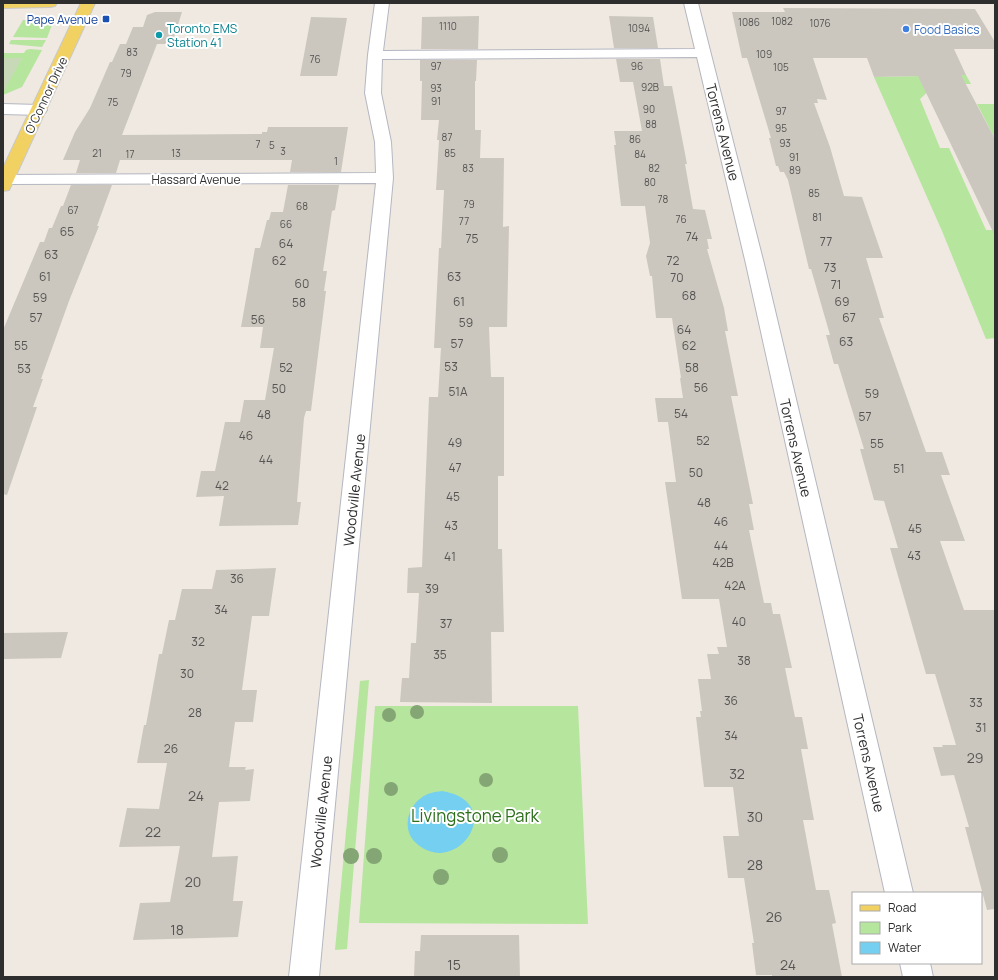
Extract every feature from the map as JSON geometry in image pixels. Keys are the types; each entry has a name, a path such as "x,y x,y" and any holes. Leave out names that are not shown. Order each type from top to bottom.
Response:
{"main road":[{"path":"3,4 50,3"},
{"name":"O'Connor Drive","path":"5,182 88,3"}],"street":[{"name":"Woodville Avenue","path":"304,977 385,178 383,142 373,93 375,55 382,3"},
{"name":"Torrens Avenue","path":"691,3 755,264 898,892"},
{"path":"375,55 703,53"},
{"path":"3,109 39,110"},
{"name":"Hassard Avenue","path":"5,182 385,178"},
{"path":"914,964 918,977"}],"green space":[{"path":"30,16 47,17 45,21 53,22 47,38 13,37 23,20 28,20"},
{"path":"11,40 46,40 42,47 9,44"},
{"path":"26,50 42,50 22,87 3,95 3,53 24,53"},
{"path":"3,58 22,58 3,93"},
{"path":"966,75 971,84 936,84 920,99 940,148 949,148 986,230 995,230 995,338 986,339 942,231 874,77"},
{"path":"977,104 995,104 995,139"},
{"path":"369,680 347,949 335,950 360,681"},
{"name":"Livingstone Park","path":"375,706 578,706 588,924 359,923"}],"water":[{"path":"442,791 462,798 472,809 474,822 470,835 460,846 447,852 432,852 416,843 412,838 409,832 408,819 412,807 423,796"}],"building":[{"path":"783,8 975,9 995,42 995,49 954,49 966,75 961,75 995,139 995,236 918,76 874,77 867,58 813,58 827,100 817,99 818,103 814,103 830,147 844,196 862,197 883,258 866,258 884,318 879,318 926,452 942,452 950,475 941,475 965,541 940,541 964,610 995,610 995,909 987,910 965,827 969,827 954,775 941,776 933,747 943,747 942,745 956,745 935,674 926,674 890,548 898,548 884,501 874,500 860,449 864,449 838,364 834,364 826,335 830,335 811,269 809,269 788,180 784,172 780,172 778,166 776,166 769,138 771,138 747,58 742,58 732,12 785,12"},
{"path":"155,12 182,12 172,44 157,44 122,135 262,134 262,132 267,132 268,127 348,127 341,172 290,172 292,160 120,160 116,173 76,173 80,160 63,160 75,132 90,108 110,62 112,62 120,44 126,44 133,27 143,27 147,15"},
{"path":"479,16 478,49 421,49 422,17"},
{"path":"609,16 653,17 658,48 614,48"},
{"path":"311,17 347,18 337,76 300,76"},
{"path":"616,59 660,59 664,86 672,86 687,164 685,164 693,209 705,210 712,239 707,239 709,249 707,249 724,308 728,331 725,331 738,396 731,396 753,504 749,504 754,530 749,530 764,603 771,603 773,614 780,614 792,668 785,668 795,717 802,717 808,749 801,749 814,820 803,820 816,890 829,890 836,923 832,924 842,977 772,977 772,975 756,975 752,943 754,943 744,878 728,878 723,836 739,836 733,787 704,787 696,717 701,717 700,711 702,711 698,679 711,679 707,654 719,654 717,647 727,647 719,599 682,599 665,482 676,482 668,422 658,422 655,398 683,398 681,378 672,318 656,318 652,276 650,276 646,256 650,243 645,206 621,206 614,145 616,145 614,131 642,131 633,82 620,82"},
{"path":"420,60 477,60 475,81 475,130 481,130 480,158 504,158 503,227 509,226 507,327 489,327 491,377 504,377 504,476 498,476 498,549 502,549 504,632 491,632 492,703 400,702 402,678 409,678 411,643 416,643 419,593 407,593 408,568 422,567 429,397 438,397 441,348 434,348 439,248 441,248 444,190 436,190 439,120 421,120 422,81 420,81"},
{"path":"71,185 112,185 97,226 99,226 69,301 41,379 43,379 33,407 37,407 7,495 3,494 3,330 40,242 44,242 49,228 52,228"},
{"path":"288,185 339,185 335,210 332,211 323,271 327,271 324,291 326,291 311,411 306,411 304,418 297,502 301,502 298,525 219,526 224,496 196,497 201,471 215,471 225,422 240,422 244,400 265,400 274,348 260,348 263,327 241,327 255,248 260,248 267,220 269,220 271,212 283,212"},
{"path":"276,568 269,616 252,616 242,690 257,690 253,722 235,722 229,767 246,767 245,770 254,769 250,801 219,802 212,857 238,856 233,901 243,901 238,937 133,940 140,903 170,902 180,846 119,847 127,808 159,809 167,763 137,763 144,725 146,725 159,654 162,654 169,620 175,620 182,589 212,589 216,570"},
{"path":"68,632 61,658 3,659 3,633"},
{"path":"421,935 519,935 520,977 414,977 415,951 420,951"}],"place":[{"name":"Pape Avenue","path":"106,19"},
{"name":"Food Basics","path":"906,29"},
{"name":"Toronto EMS Station 41","path":"159,35"}]}
